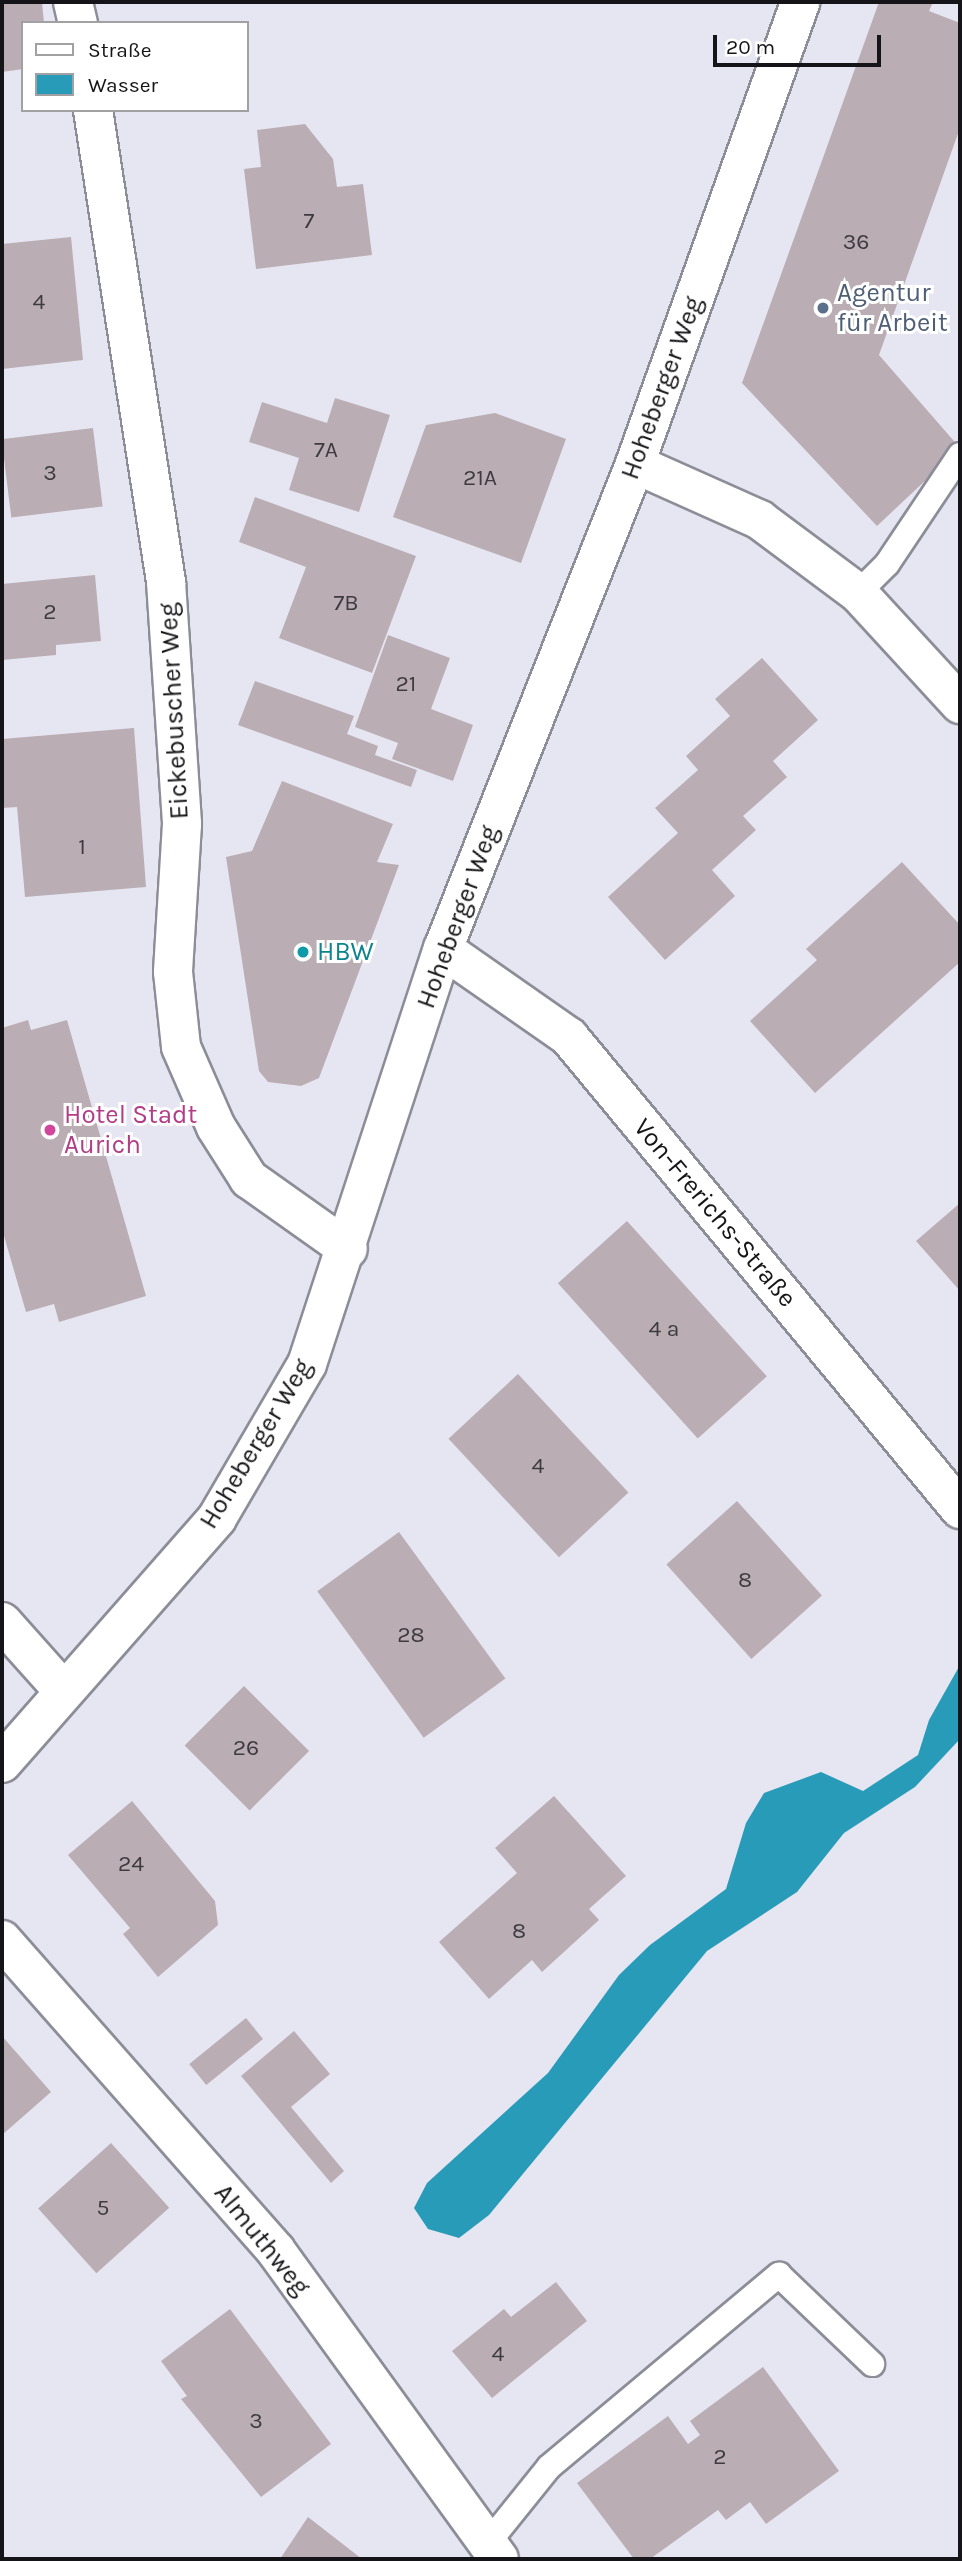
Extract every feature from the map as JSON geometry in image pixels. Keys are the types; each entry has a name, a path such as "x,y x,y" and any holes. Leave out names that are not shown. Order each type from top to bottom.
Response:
{"street":[{"path":"74,2 78,21"},
{"name":"Hoheberger Weg","path":"2,1763 62,1689 217,1518 307,1364 348,1250 443,949 635,464 800,2"},
{"name":"Eickebuscher Weg","path":"93,112 166,582 181,824 173,972 181,1047 216,1127 249,1179 348,1250"},
{"path":"635,464 760,520 858,593 960,704"},
{"name":"Von-Frerichs-Straße","path":"443,949 569,1037 960,1509"},
{"path":"2,1622 62,1689"},
{"name":"Almuthweg","path":"2,1940 276,2251 493,2551"}],"lane":[{"path":"858,593 887,564 960,455"},
{"path":"493,2551 549,2467 779,2275 872,2364"}],"water":[{"path":"960,1665 960,1739 915,1787 844,1833 797,1892 707,1951 489,2215 459,2238 428,2229 414,2208 427,2183 548,2073 619,1975 650,1945 726,1889 746,1823 764,1793 821,1772 863,1791 886,1776 918,1755 929,1720"}],"building":[{"path":"2,2 42,2 44,21 21,21 21,69 2,72"},
{"path":"879,2 933,2 929,11 960,23 960,128 879,355 960,448 877,526 742,383"},
{"path":"305,124 333,159 337,187 363,184 372,255 256,269 244,169 261,167 257,130"},
{"path":"71,237 83,360 2,369 2,244"},
{"path":"335,398 390,415 359,512 289,490 299,458 249,442 262,402 327,423"},
{"path":"495,413 566,439 521,563 393,517 426,425"},
{"path":"93,428 103,506 11,518 2,439"},
{"path":"255,497 416,556 372,673 279,638 306,567 239,542"},
{"path":"95,575 101,641 56,645 56,655 2,660 2,584"},
{"path":"388,635 450,658 431,709 473,725 453,781 392,759 398,743 355,727"},
{"path":"762,658 818,720 773,761 787,777 743,816 756,830 712,870 735,896 665,960 608,897 678,833 655,808 698,770 686,756 730,716 715,699"},
{"path":"255,681 354,716 347,734 378,746 375,755 417,770 411,787 238,725"},
{"path":"134,728 146,887 25,897 17,807 2,808 2,739"},
{"name":"HBW","path":"282,781 393,824 377,862 399,865 319,1078 301,1086 268,1082 259,1071 226,857 252,851"},
{"path":"902,862 960,925 960,962 815,1093 750,1021 817,960 806,949"},
{"name":"Hotel Stadt Aurich","path":"28,1020 31,1030 67,1020 146,1296 59,1322 54,1304 26,1312 2,1229 2,1028"},
{"path":"960,1203 960,1291 916,1241"},
{"path":"627,1221 767,1376 698,1439 558,1283"},
{"path":"518,1374 628,1492 559,1557 449,1439"},
{"path":"737,1501 822,1595 751,1659 666,1565"},
{"path":"399,1532 505,1678 424,1738 317,1591"},
{"path":"244,1686 309,1751 250,1810 185,1745"},
{"path":"554,1796 626,1876 589,1909 599,1920 542,1972 532,1960 489,1999 439,1942 517,1873 495,1848"},
{"path":"132,1801 215,1901 218,1925 158,1977 123,1934 130,1928 68,1855"},
{"path":"246,2018 263,2039 206,2085 189,2064"},
{"path":"294,2031 330,2074 291,2107 344,2171 331,2183 241,2076"},
{"path":"2,2036 51,2092 2,2135"},
{"path":"111,2143 169,2208 96,2273 38,2209"},
{"path":"556,2282 587,2321 492,2398 452,2351 504,2309 511,2317"},
{"path":"230,2309 331,2444 261,2497 181,2399 187,2396 161,2361"},
{"path":"763,2367 839,2471 766,2524 750,2502 726,2520 718,2510 650,2559 634,2559 577,2483 668,2416 688,2444 700,2435 690,2421"},
{"path":"308,2517 362,2559 280,2559"}],"place":[{"name":"Agentur für Arbeit","path":"823,308"},
{"name":"HBW","path":"303,952"},
{"name":"Hotel Stadt Aurich","path":"50,1130"}]}
